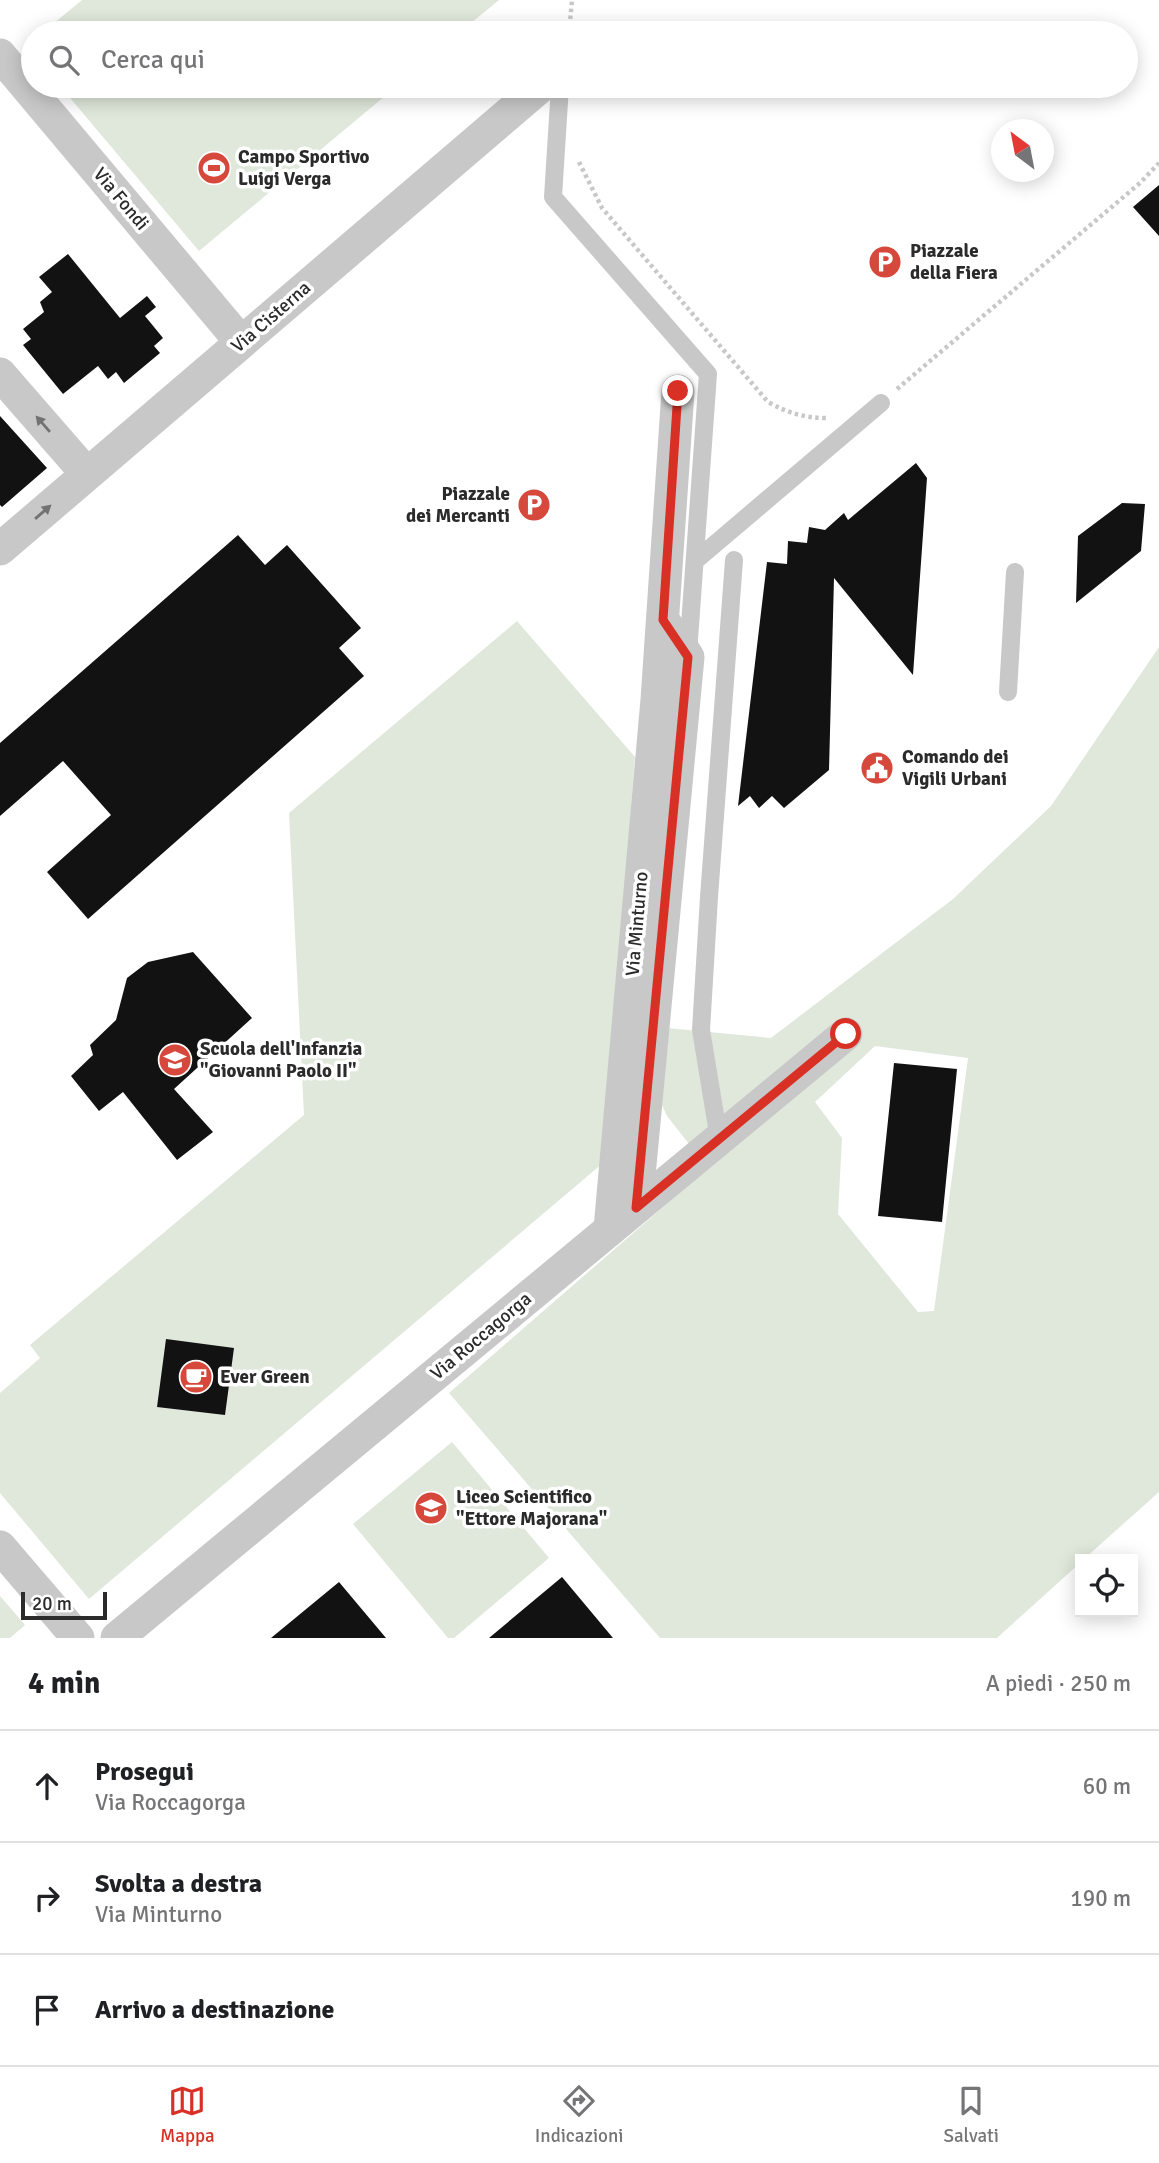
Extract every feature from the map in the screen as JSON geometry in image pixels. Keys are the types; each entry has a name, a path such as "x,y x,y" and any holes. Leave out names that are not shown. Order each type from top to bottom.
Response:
{"street":[{"name":"Via Fondi","path":"0,55 21,80"},
{"name":"Via Fondi","path":"36,98 241,342"},
{"name":"Via Cisterna","path":"0,549 527,98"},
{"path":"0,374 87,474"},
{"name":"Via Minturno","path":"610,1229 663,620 678,391"},
{"path":"663,620 688,657"},
{"name":"Via Minturno","path":"636,1208 688,657"},
{"name":"Via Roccagorga","path":"117,1638 846,1034"},
{"path":"0,1547 78,1638"}],"lane":[{"path":"559,98 553,197 708,374 688,657"},
{"path":"695,561 881,403"},
{"path":"719,1139 701,1030 734,560"},
{"path":"1008,692 1015,572"}],"path":[{"path":"570,21 572,0"},
{"path":"575,153 602,208 768,402 789,413 810,418 836,418"},
{"path":"881,403 1140,183 1159,163"}],"shaded area":[{"path":"82,0 499,0 474,21 57,21"},
{"name":"Campo Sportivo Luigi Verga","path":"70,98 383,98 199,251"},
{"path":"517,621 635,757 603,1163 89,1599 0,1493 0,1393 40,1358 30,1345 304,1115 289,813"},
{"path":"1159,647 1159,1492 1090,1554 1075,1554 1075,1568 997,1638 660,1638 449,1393 708,1168 667,1116 662,1105 667,1028 771,1038 953,899 1051,806","holes":["875,1046 968,1058 934,1311 918,1312 838,1214 842,1138 815,1102"]},
{"path":"452,1442 549,1558 454,1638 448,1638 353,1524"},
{"path":"0,1596 25,1625 10,1638 0,1638"}],"building":[{"path":"1159,185 1159,236 1133,207"},
{"path":"68,254 120,318 147,296 156,307 145,316 163,338 154,346 160,353 124,383 116,372 108,379 98,366 63,394 23,345 31,339 23,329 44,312 40,302 52,292 39,277"},
{"path":"0,416 47,468 2,507 0,505"},
{"path":"916,463 927,478 913,675 834,578 829,770 784,808 772,796 759,808 750,796 738,806 767,562 787,564 788,541 807,543 809,527 825,530 844,513 848,520"},
{"path":"1122,503 1145,504 1141,551 1076,603 1078,536"},
{"path":"238,535 265,565 287,545 361,628 339,648 364,676 88,919 47,872 111,815 63,761 0,816 0,743"},
{"path":"193,952 252,1018 174,1089 213,1132 177,1160 123,1092 99,1111 71,1076 93,1055 90,1045 116,1020 127,978 148,962"},
{"path":"894,1063 957,1069 942,1222 878,1216"},
{"name":"Ever Green","path":"166,1339 234,1348 225,1415 157,1407"},
{"path":"562,1577 613,1638 489,1638"},
{"path":"339,1582 386,1638 271,1638"}],"place":[{"name":"Campo Sportivo Luigi Verga","path":"214,168"},
{"name":"Piazzale della Fiera","path":"885,262"},
{"name":"Piazzale dei Mercanti","path":"534,505"},
{"name":"Comando dei Vigili Urbani","path":"877,768"},
{"name":"Scuola dell'Infanzia \"Giovanni Paolo II\"","path":"175,1060"},
{"name":"Ever Green","path":"196,1377"},
{"name":"Liceo Scientifico \"Ettore Majorana\"","path":"431,1508"}],"route":[{"path":"678,391 663,620 688,657 636,1208 846,1034"}]}
